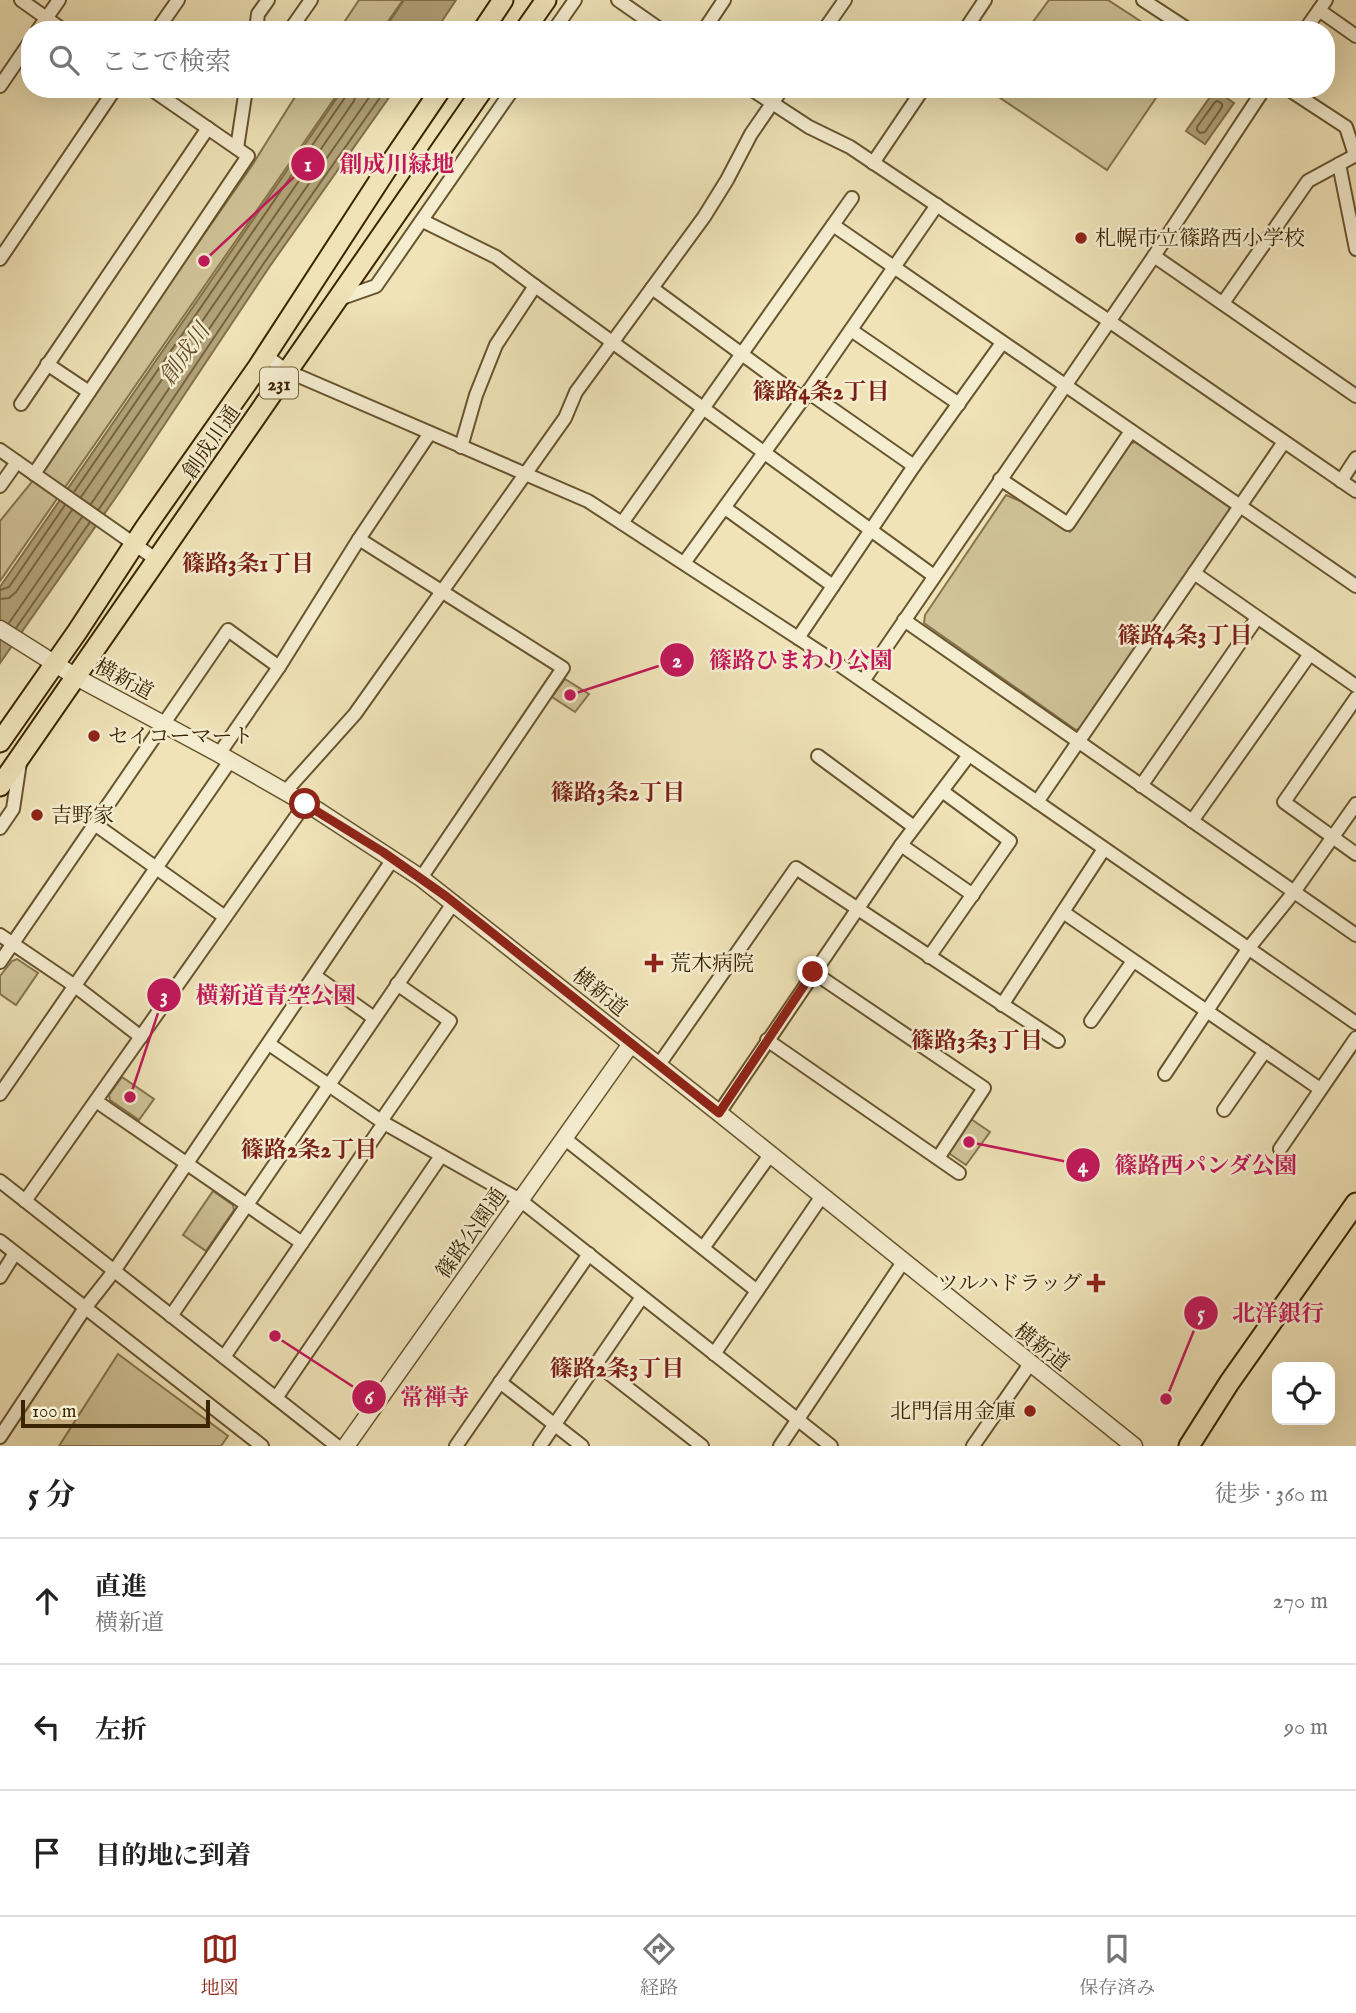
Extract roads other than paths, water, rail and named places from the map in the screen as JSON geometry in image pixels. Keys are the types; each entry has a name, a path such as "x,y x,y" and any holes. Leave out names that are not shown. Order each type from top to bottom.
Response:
{"main road":[{"path":"489,21 503,0"},
{"path":"531,21 546,0"},
{"name":"創成川通","path":"0,742 266,356 435,98"},
{"name":"創成川通","path":"0,786 478,98"},
{"path":"390,164 417,184"},
{"path":"1189,1446 1229,1383 1356,1203"}],"street":[{"path":"21,0 50,21"},
{"path":"44,21 59,0"},
{"path":"163,21 178,0"},
{"path":"257,21 258,14 268,0"},
{"path":"296,21 311,0"},
{"path":"560,21 575,0"},
{"path":"618,0 648,21"},
{"path":"710,21 724,0"},
{"path":"830,21 845,0"},
{"path":"971,21 985,0"},
{"path":"1143,0 1175,21"},
{"path":"1311,21 1322,5 1356,36"},
{"path":"0,86 21,55"},
{"path":"0,259 110,98"},
{"path":"34,474 248,156 164,98"},
{"path":"237,148 245,98"},
{"path":"337,300 376,286 507,98"},
{"path":"765,98 810,127 850,148 937,205 1356,491"},
{"path":"285,792 355,714 442,592 565,418 576,392 704,217 751,134 776,98"},
{"path":"873,163 917,98"},
{"path":"863,681 1154,256 1258,98"},
{"path":"1223,303 1308,181 1356,155 1346,127 1302,98"},
{"path":"21,404 208,128"},
{"path":"1339,164 1351,201 1356,249"},
{"path":"622,523 852,198"},
{"path":"684,564 806,396 937,205"},
{"path":"423,221 496,257 934,576"},
{"path":"833,225 1356,586"},
{"path":"1154,256 1356,396"},
{"path":"461,447 476,395 496,345 535,286"},
{"path":"652,288 741,355 915,466"},
{"path":"851,330 959,404"},
{"path":"798,638 1002,343"},
{"path":"266,356 288,370 588,501 863,681 1356,1023"},
{"path":"47,363 89,392"},
{"path":"1000,478 1068,524 1131,431"},
{"path":"0,1094 156,868 359,539 430,433"},
{"path":"1037,802 1284,442"},
{"path":"0,450 157,560"},
{"path":"1341,481 1356,458"},
{"path":"0,486 17,462"},
{"path":"725,508 833,586"},
{"path":"359,539 564,668 421,878"},
{"path":"1194,573 1356,686"},
{"path":"1141,786 1257,618"},
{"path":"904,620 1356,935"},
{"name":"横新道","path":"0,629 76,677 285,792 421,878 1134,1446"},
{"path":"0,962 228,630 279,667"},
{"path":"1192,821 1310,654"},
{"path":"1356,698 1284,802 1356,853"},
{"path":"0,828 13,808 21,755"},
{"path":"719,1113 901,845 969,755"},
{"path":"818,756 914,827"},
{"path":"929,957 1010,841 942,791"},
{"path":"25,1200 305,804"},
{"path":"1165,1074 1248,949 1294,892 1356,804"},
{"path":"96,825 225,917"},
{"path":"901,845 973,895"},
{"path":"1002,1004 1104,849"},
{"path":"0,1437 85,1308 114,1270 393,859"},
{"path":"658,1066 796,868 1059,1041"},
{"path":"172,1316 454,902"},
{"path":"1063,912 1320,1089"},
{"path":"0,934 75,986 141,1037"},
{"path":"1091,1021 1133,961"},
{"path":"813,972 984,1088 938,1158"},
{"path":"315,976 374,1018"},
{"path":"224,1357 450,1021 397,984"},
{"path":"1280,1149 1356,1038"},
{"path":"767,1040 959,1173"},
{"path":"269,1044 382,1122 520,1200 831,1446"},
{"name":"篠路公園通","path":"346,1446 631,1044"},
{"path":"1224,1110 1265,1051"},
{"path":"96,1101 302,1243"},
{"path":"564,1138 757,1291"},
{"path":"703,1248 771,1155"},
{"path":"276,1398 442,1156"},
{"path":"0,1181 337,1446"},
{"path":"715,1354 821,1196"},
{"path":"0,1241 262,1446"},
{"path":"0,1277 15,1254"},
{"path":"456,1446 589,1254"},
{"path":"780,1446 903,1262"},
{"path":"540,1446 642,1297"},
{"path":"597,1364 702,1446"},
{"path":"973,1446 1030,1364"},
{"path":"500,1382 582,1446"}],"water":[{"path":"404,0 456,0 442,21 390,21"},
{"name":"創成川","path":"337,98 389,98 270,266 121,490 0,663 0,587"},
{"path":"1209,98 1227,98 1234,103 1205,144 1186,131"}],"place":[{"name":"札幌市立篠路西小学校","path":"1081,238"},
{"name":"創成川緑地","path":"204,261"},
{"name":"篠路ひまわり公園","path":"570,695"},
{"name":"セイコーマート","path":"94,736"},
{"name":"吉野家","path":"37,815"},
{"name":"荒木病院","path":"654,963"},
{"name":"横新道青空公園","path":"130,1097"},
{"name":"篠路西パンダ公園","path":"969,1142"},
{"name":"ツルハドラッグ","path":"1096,1283"},
{"name":"常禅寺","path":"275,1336"},
{"name":"北洋銀行","path":"1166,1399"},
{"name":"北門信用金庫","path":"1030,1411"}],"district":[{"name":"篠路4条2丁目","path":"821,391"},
{"name":"篠路3条1丁目","path":"248,563"},
{"name":"篠路4条3丁目","path":"1185,635"},
{"name":"篠路3条2丁目","path":"618,792"},
{"name":"篠路3条3丁目","path":"977,1040"},
{"name":"篠路2条2丁目","path":"309,1149"},
{"name":"篠路2条3丁目","path":"617,1368"}]}
